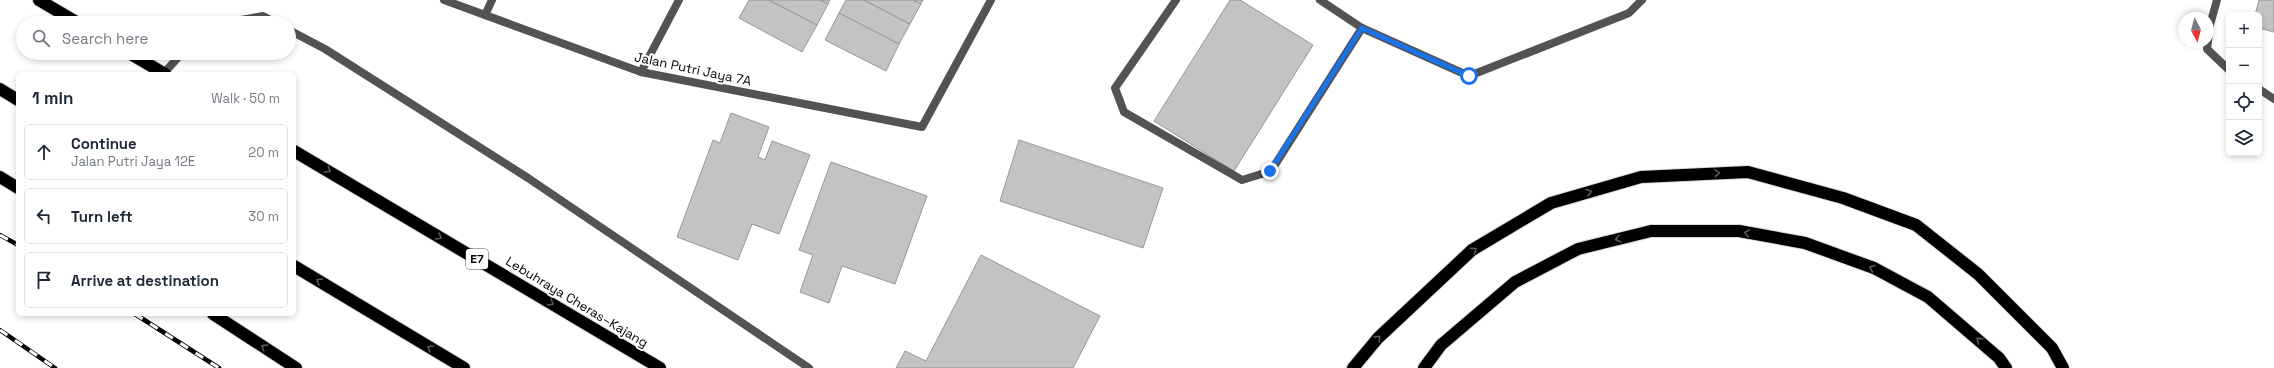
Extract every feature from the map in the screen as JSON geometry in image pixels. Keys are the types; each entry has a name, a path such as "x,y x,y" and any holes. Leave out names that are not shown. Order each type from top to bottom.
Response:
{"highway":[{"path":"39,0 66,16"},
{"path":"141,60 161,72"},
{"path":"0,89 16,99"},
{"name":"Lebuhraya Cheras–Kajang","path":"296,152 660,368"},
{"path":"1353,368 1378,338 1472,250 1551,203 1641,177 1748,172 1843,198 1916,225 1978,274 2052,348 2063,368"},
{"path":"0,177 16,187"},
{"path":"1424,368 1441,346 1514,282 1578,249 1651,231 1739,231 1806,243 1874,268 1928,296 1999,358 2006,368"},
{"path":"296,267 464,368"},
{"path":"216,316 296,368"}],"street":[{"name":"Jalan Putri Jaya 7A","path":"444,0 642,72 922,127 990,0"},
{"path":"484,15 492,0"},
{"path":"642,72 679,0"},
{"path":"1176,0 1115,88 1124,112 1242,180 1270,171 1362,28"},
{"path":"1320,0 1362,28 1469,76 1628,13 1642,0"},
{"path":"2217,0 2210,25 2207,49 2226,67"},
{"path":"296,34 325,49 528,178 809,368"},
{"path":"166,72 176,60"},
{"path":"2262,91 2274,98"}],"building":[{"path":"749,0 769,0 817,25 802,52 739,18"},
{"path":"769,0 820,0 828,4 817,25"},
{"path":"820,0 830,0 828,4"},
{"path":"846,0 864,0 910,24 899,44 839,13"},
{"path":"864,0 913,0 921,4 910,24"},
{"path":"913,0 923,0 921,4"},
{"path":"1230,0 1240,0 1313,45 1234,171 1154,121"},
{"path":"2259,0 2274,0 2274,32 2262,29 2262,12 2256,12"},
{"path":"839,13 899,44 886,71 825,40"},
{"path":"731,113 769,127 758,157 765,160 772,141 810,155 779,234 752,224 738,260 677,237 713,140 720,143"},
{"path":"1019,140 1163,188 1143,248 1000,201"},
{"path":"831,162 927,196 895,284 842,266 829,303 800,292 813,255 799,250"},
{"path":"981,255 1100,316 1073,368 896,368 905,351 926,361"}],"railway":[{"path":"0,235 16,244"},
{"path":"138,316 219,368"},
{"path":"0,330 55,368"}],"route":[{"path":"1270,171 1362,28 1469,76"}]}
